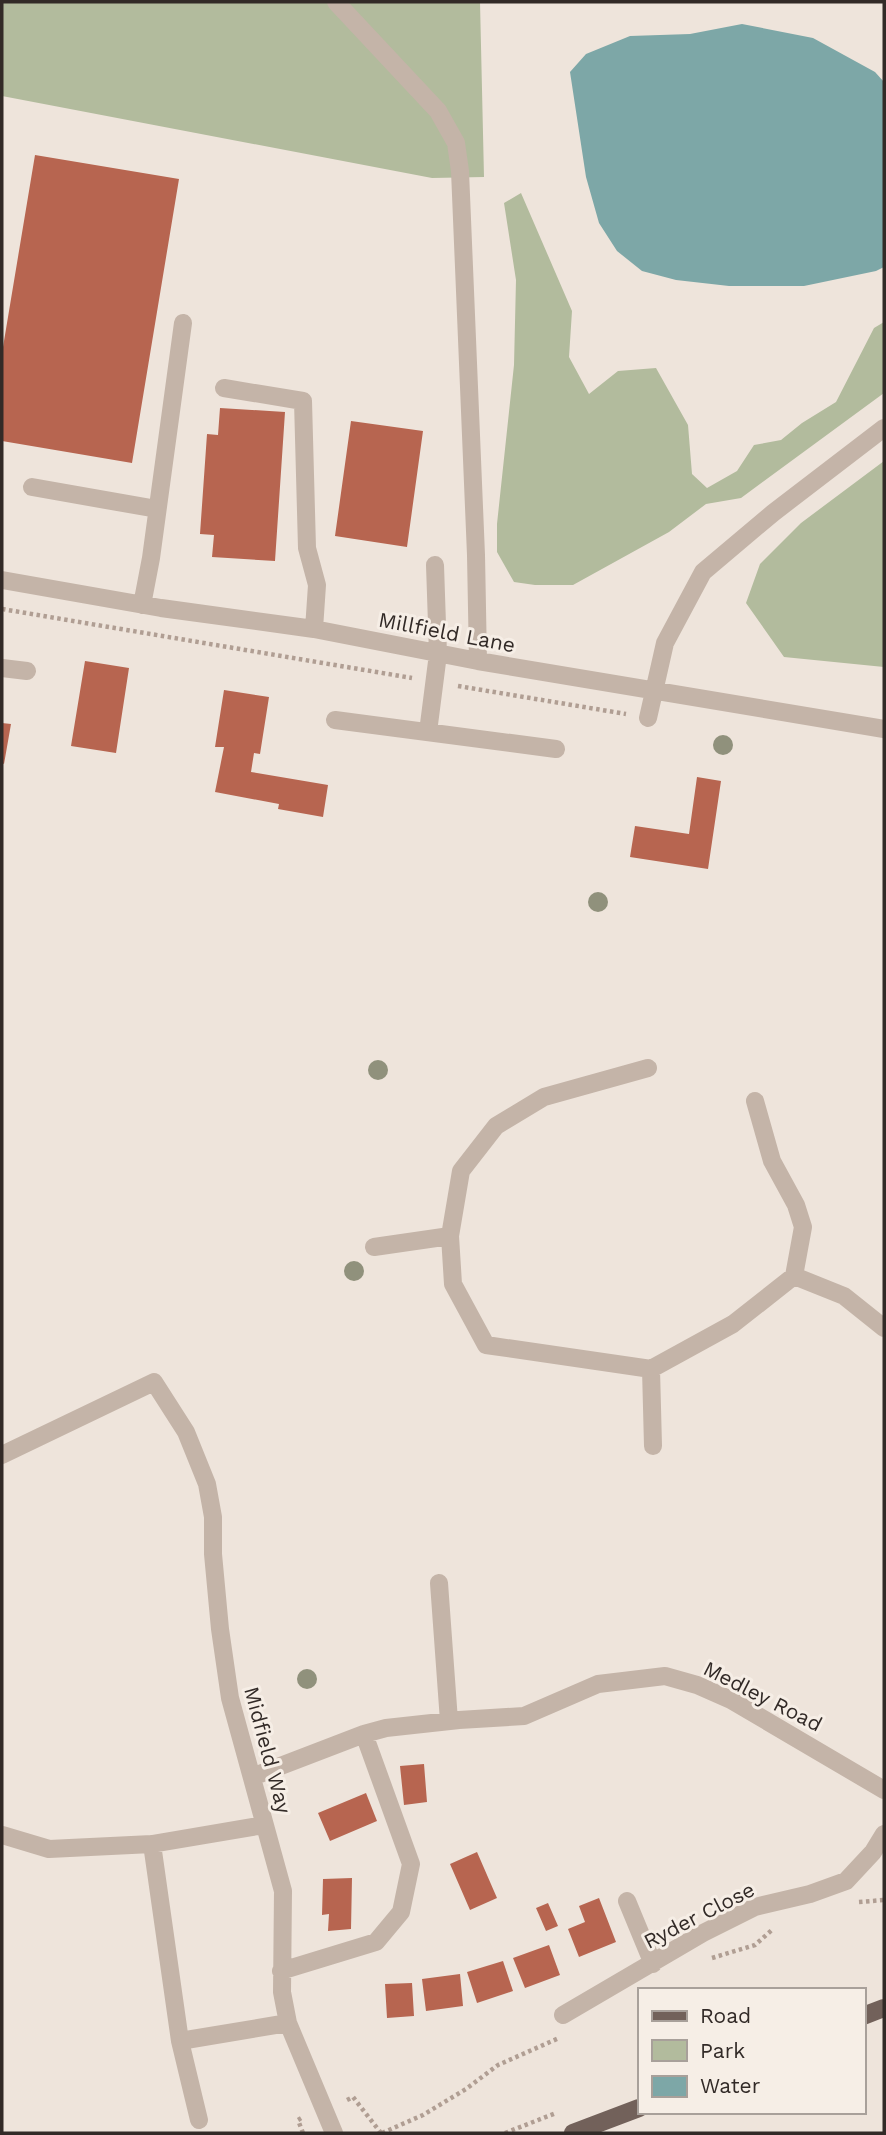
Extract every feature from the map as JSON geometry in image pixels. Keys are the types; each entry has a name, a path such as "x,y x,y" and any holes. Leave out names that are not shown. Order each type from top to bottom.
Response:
{"main road":[{"path":"865,2015 884,2008"},
{"path":"573,2133 638,2108"}],"street":[{"path":"336,2 438,111 456,142 460,172 478,662"},
{"path":"142,605 183,323"},
{"path":"223,388 303,401 307,548 317,585 314,629"},
{"path":"648,718 665,643 703,572 773,513 884,428"},
{"path":"32,486 157,509"},
{"path":"428,732 438,654 435,565"},
{"name":"Millfield Lane","path":"2,580 142,605 314,629 478,662 884,729"},
{"path":"2,668 27,671"},
{"path":"335,720 556,749"},
{"path":"648,1068 544,1097 496,1126 461,1171 450,1236 453,1284 486,1345 651,1369 733,1324 794,1276 803,1227 796,1205 772,1161 755,1101"},
{"path":"374,1247 450,1236"},
{"path":"794,1276 844,1296 884,1328"},
{"path":"651,1369 653,1446"},
{"name":"Midfield Way","path":"2,1455 154,1382 186,1432 208,1484 213,1517 213,1553 220,1629 230,1698 283,1891 281,1971 288,2023 334,2133"},
{"path":"439,1583 449,1721"},
{"name":"Medley Road","path":"252,1777 386,1728 524,1716 598,1684 665,1676 697,1685 731,1700 884,1790"},
{"path":"281,1971 376,1942 401,1912 411,1864 364,1734"},
{"path":"2,1835 49,1849 152,1844 264,1825"},
{"name":"Ryder Close","path":"564,2015 704,1933 755,1907 810,1894 846,1881 873,1852 884,1834"},
{"path":"152,1844 180,2041 199,2120"},
{"path":"627,1901 653,1964"},
{"path":"180,2041 288,2023"}],"path":[{"path":"847,1903 884,1900"},
{"path":"704,1961 755,1944 781,1922"},
{"path":"382,2133 434,2109 467,2089 498,2065 562,2037"}],"green space":[{"path":"2,2 480,2 484,177 432,178 2,96"},
{"path":"521,193 572,311 569,357 589,394 618,371 656,368 688,425 692,474 707,488 737,471 754,445 781,440 836,402 874,328 884,322 884,393 741,498 706,504 669,532 573,585 514,582 497,552 497,524 514,365 516,280 504,203"},
{"path":"884,461 884,667 784,657 746,603 760,564 801,523"}],"water":[{"path":"742,24 813,38 875,72 884,82 884,267 804,286 729,286 676,280 642,271 617,251 599,223 586,177 570,72 586,54 630,36 690,34"}],"building":[{"path":"35,155 179,179 132,463 2,441 2,353"},
{"path":"220,408 285,412 275,561 212,557 214,535 200,534 207,434 218,435"},
{"path":"351,421 423,431 407,547 335,536"},
{"path":"85,661 129,668 116,753 71,746"},
{"path":"224,690 269,697 260,754 254,753 251,772 328,785 323,817 278,809 279,804 215,792 224,747 215,747"},
{"path":"2,723 11,724 4,764 2,763"},
{"path":"697,777 721,781 708,869 630,857 635,826 689,834"},
{"path":"424,1764 427,1802 404,1805 400,1766"},
{"path":"366,1793 377,1821 330,1841 318,1813"},
{"path":"477,1852 497,1898 470,1910 450,1864"},
{"path":"352,1878 351,1929 328,1931 329,1914 322,1915 323,1879"},
{"path":"599,1898 616,1942 579,1957 568,1929 585,1922 579,1906"},
{"path":"548,1903 558,1926 546,1931 536,1908"},
{"path":"549,1945 560,1975 525,1988 513,1958"},
{"path":"503,1961 513,1991 477,2003 467,1972"},
{"path":"460,1974 463,2006 426,2011 422,1979"},
{"path":"412,1983 414,2016 387,2018 385,1984"}]}
